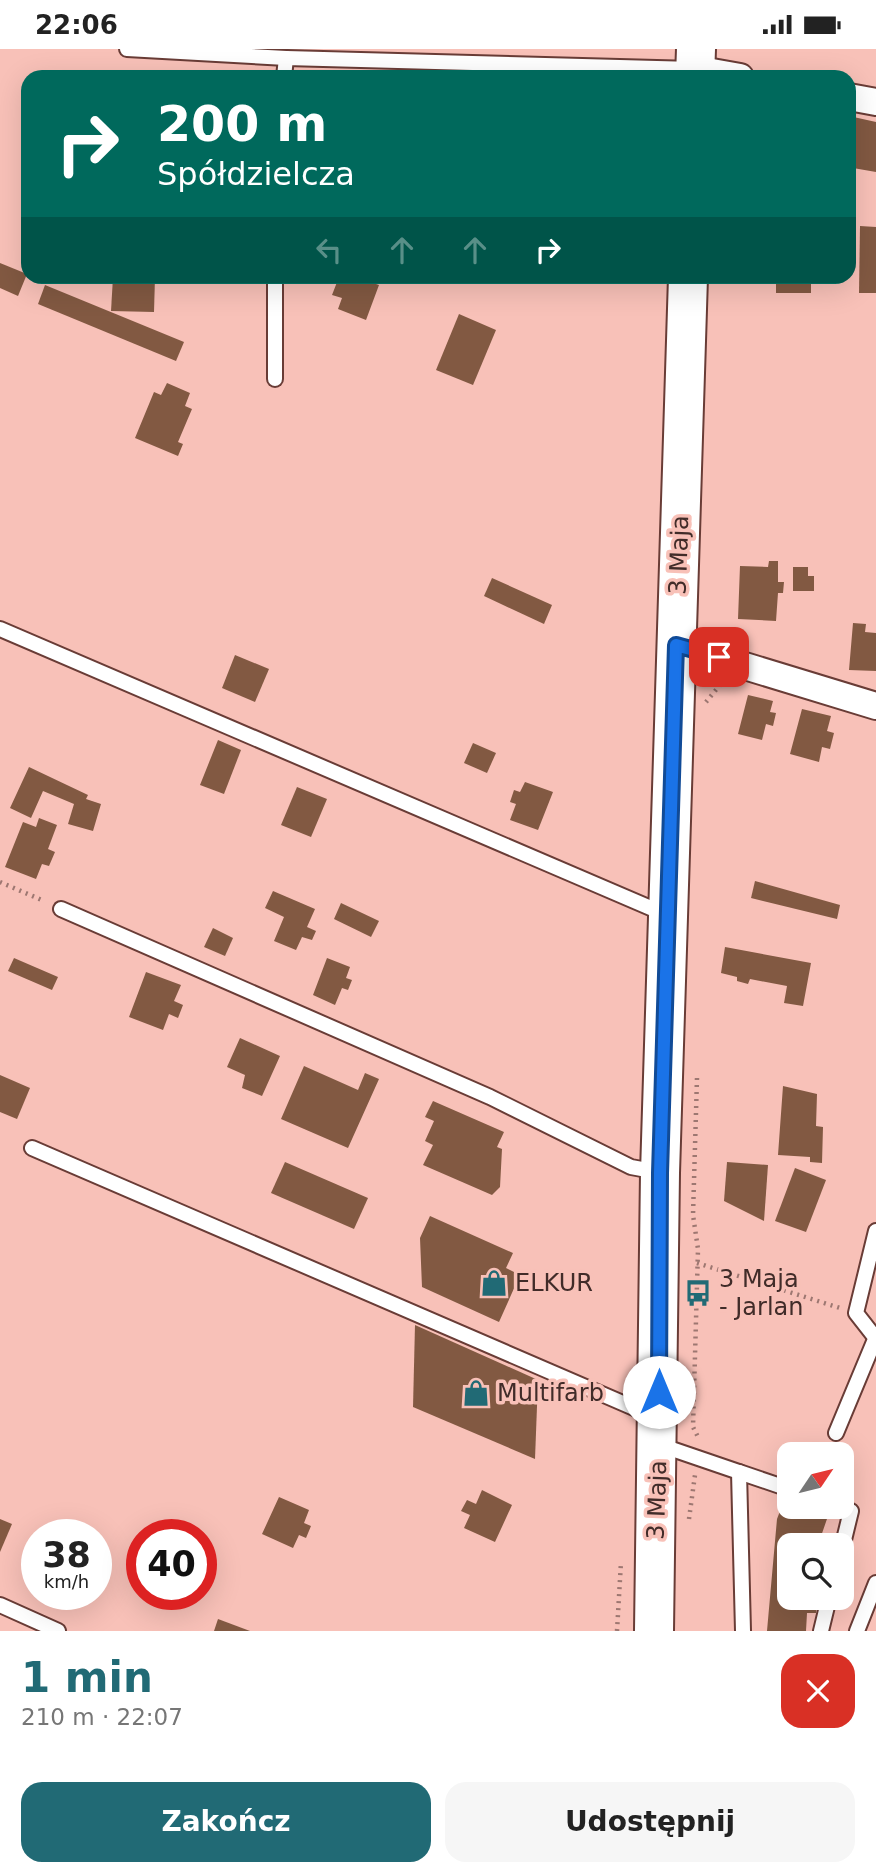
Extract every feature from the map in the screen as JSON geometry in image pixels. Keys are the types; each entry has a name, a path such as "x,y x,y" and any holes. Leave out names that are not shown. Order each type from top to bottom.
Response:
{"street":[{"path":"695,65 714,70"},
{"path":"856,98 876,102"},
{"name":"3 Maja","path":"653,1631 659,1432 660,1173 688,284"},
{"path":"676,645 876,706"}],"lane":[{"path":"127,49 318,61 695,65"},
{"path":"285,70 286,58"},
{"path":"275,284 275,379"},
{"path":"0,629 668,916"},
{"path":"61,909 490,1097 631,1167 660,1173"},
{"path":"32,1148 659,1432 697,1458 777,1485"},
{"path":"836,1433 875,1336 856,1313 876,1231"},
{"path":"740,1472 743,1631"},
{"path":"857,1631 876,1583"},
{"path":"0,1605 58,1631"},
{"path":"821,1631 827,1610"}],"path":[{"path":"0,883 61,909"},
{"path":"688,1533 699,1438 693,1427 697,1263 693,1215 697,1073"},
{"path":"697,1263 856,1313"}],"building":[{"path":"856,118 876,122 876,172 856,169"},
{"path":"860,226 876,227 876,293 859,293"},
{"path":"0,263 21,272 23,284 18,296 0,288"},
{"path":"113,284 155,284 154,312 111,311"},
{"path":"336,284 379,285 366,320 338,309 342,298 332,295"},
{"path":"776,284 811,284 811,293 776,293"},
{"path":"45,285 184,342 176,361 38,304"},
{"path":"459,314 496,330 473,385 436,370"},
{"path":"167,383 190,393 185,406 192,409 178,442 183,444 178,456 135,438 154,392 161,395"},
{"path":"769,561 778,561 778,582 784,582 783,593 778,593 776,621 738,619 740,566 768,567"},
{"path":"793,567 808,567 808,576 814,576 814,591 793,591"},
{"path":"492,578 552,605 544,624 484,596"},
{"path":"853,623 866,624 865,632 876,633 876,671 849,670"},
{"path":"235,655 269,669 255,702 222,688"},
{"path":"748,695 773,701 770,712 776,713 773,726 766,724 762,740 738,734"},
{"path":"802,709 831,716 827,731 834,733 830,749 822,747 819,762 790,754"},
{"path":"218,740 241,750 224,794 200,785"},
{"path":"473,743 496,753 487,773 464,763"},
{"path":"29,767 88,795 86,799 101,804 93,831 68,824 74,804 43,791 31,818 10,808"},
{"path":"525,782 553,792 538,830 510,820 516,804 510,802 514,790 520,792"},
{"path":"297,787 327,799 311,837 281,825"},
{"path":"39,818 57,825 48,849 55,852 49,866 42,864 36,879 5,867 23,822 36,827"},
{"path":"755,881 840,905 837,919 751,898"},
{"path":"273,891 315,909 307,927 316,931 312,940 302,937 296,950 274,941 284,917 265,908"},
{"path":"341,903 379,921 371,937 334,919"},
{"path":"213,928 233,938 225,956 204,947"},
{"path":"725,947 811,963 803,1006 784,1003 787,986 750,979 748,984 737,981 737,977 721,973"},
{"path":"14,958 58,977 52,990 8,971"},
{"path":"327,958 350,967 346,978 352,980 348,990 342,988 335,1005 313,995"},
{"path":"146,972 181,985 174,1001 183,1005 178,1018 169,1014 163,1030 129,1017"},
{"path":"240,1038 280,1056 262,1096 242,1088 245,1075 227,1067"},
{"path":"304,1066 358,1090 365,1073 379,1079 348,1148 281,1119"},
{"path":"0,1075 30,1088 17,1119 0,1112"},
{"path":"783,1086 817,1094 816,1126 823,1127 822,1163 810,1162 810,1157 778,1155"},
{"path":"433,1101 504,1132 497,1147 502,1149 500,1187 492,1195 423,1165 433,1145 425,1141 434,1121 425,1117"},
{"path":"285,1162 368,1198 354,1229 271,1193"},
{"path":"727,1162 768,1165 764,1221 724,1201"},
{"path":"795,1168 826,1180 806,1232 775,1221"},
{"path":"430,1216 513,1253 506,1268 520,1275 499,1322 422,1287 420,1238"},
{"name":"Multifarb","path":"415,1325 538,1380 535,1459 413,1407"},
{"path":"482,1490 512,1505 495,1542 464,1528 470,1515 461,1511 467,1500 476,1504"},
{"path":"279,1497 309,1510 304,1523 311,1526 306,1538 299,1535 293,1548 262,1534"},
{"path":"0,1519 12,1524 0,1552"},
{"path":"777,1519 827,1519 822,1533 777,1533 777,1610 816,1610 816,1613 807,1613 806,1631 767,1631"},
{"path":"218,1619 250,1631 214,1631"}],"place":[{"name":"ELKUR","path":"494,1283"},
{"name":"3 Maja - Jarlan","path":"698,1293"},
{"name":"Multifarb","path":"476,1393"}],"route":[{"path":"659,1392 660,1173 676,645 719,657"}]}
